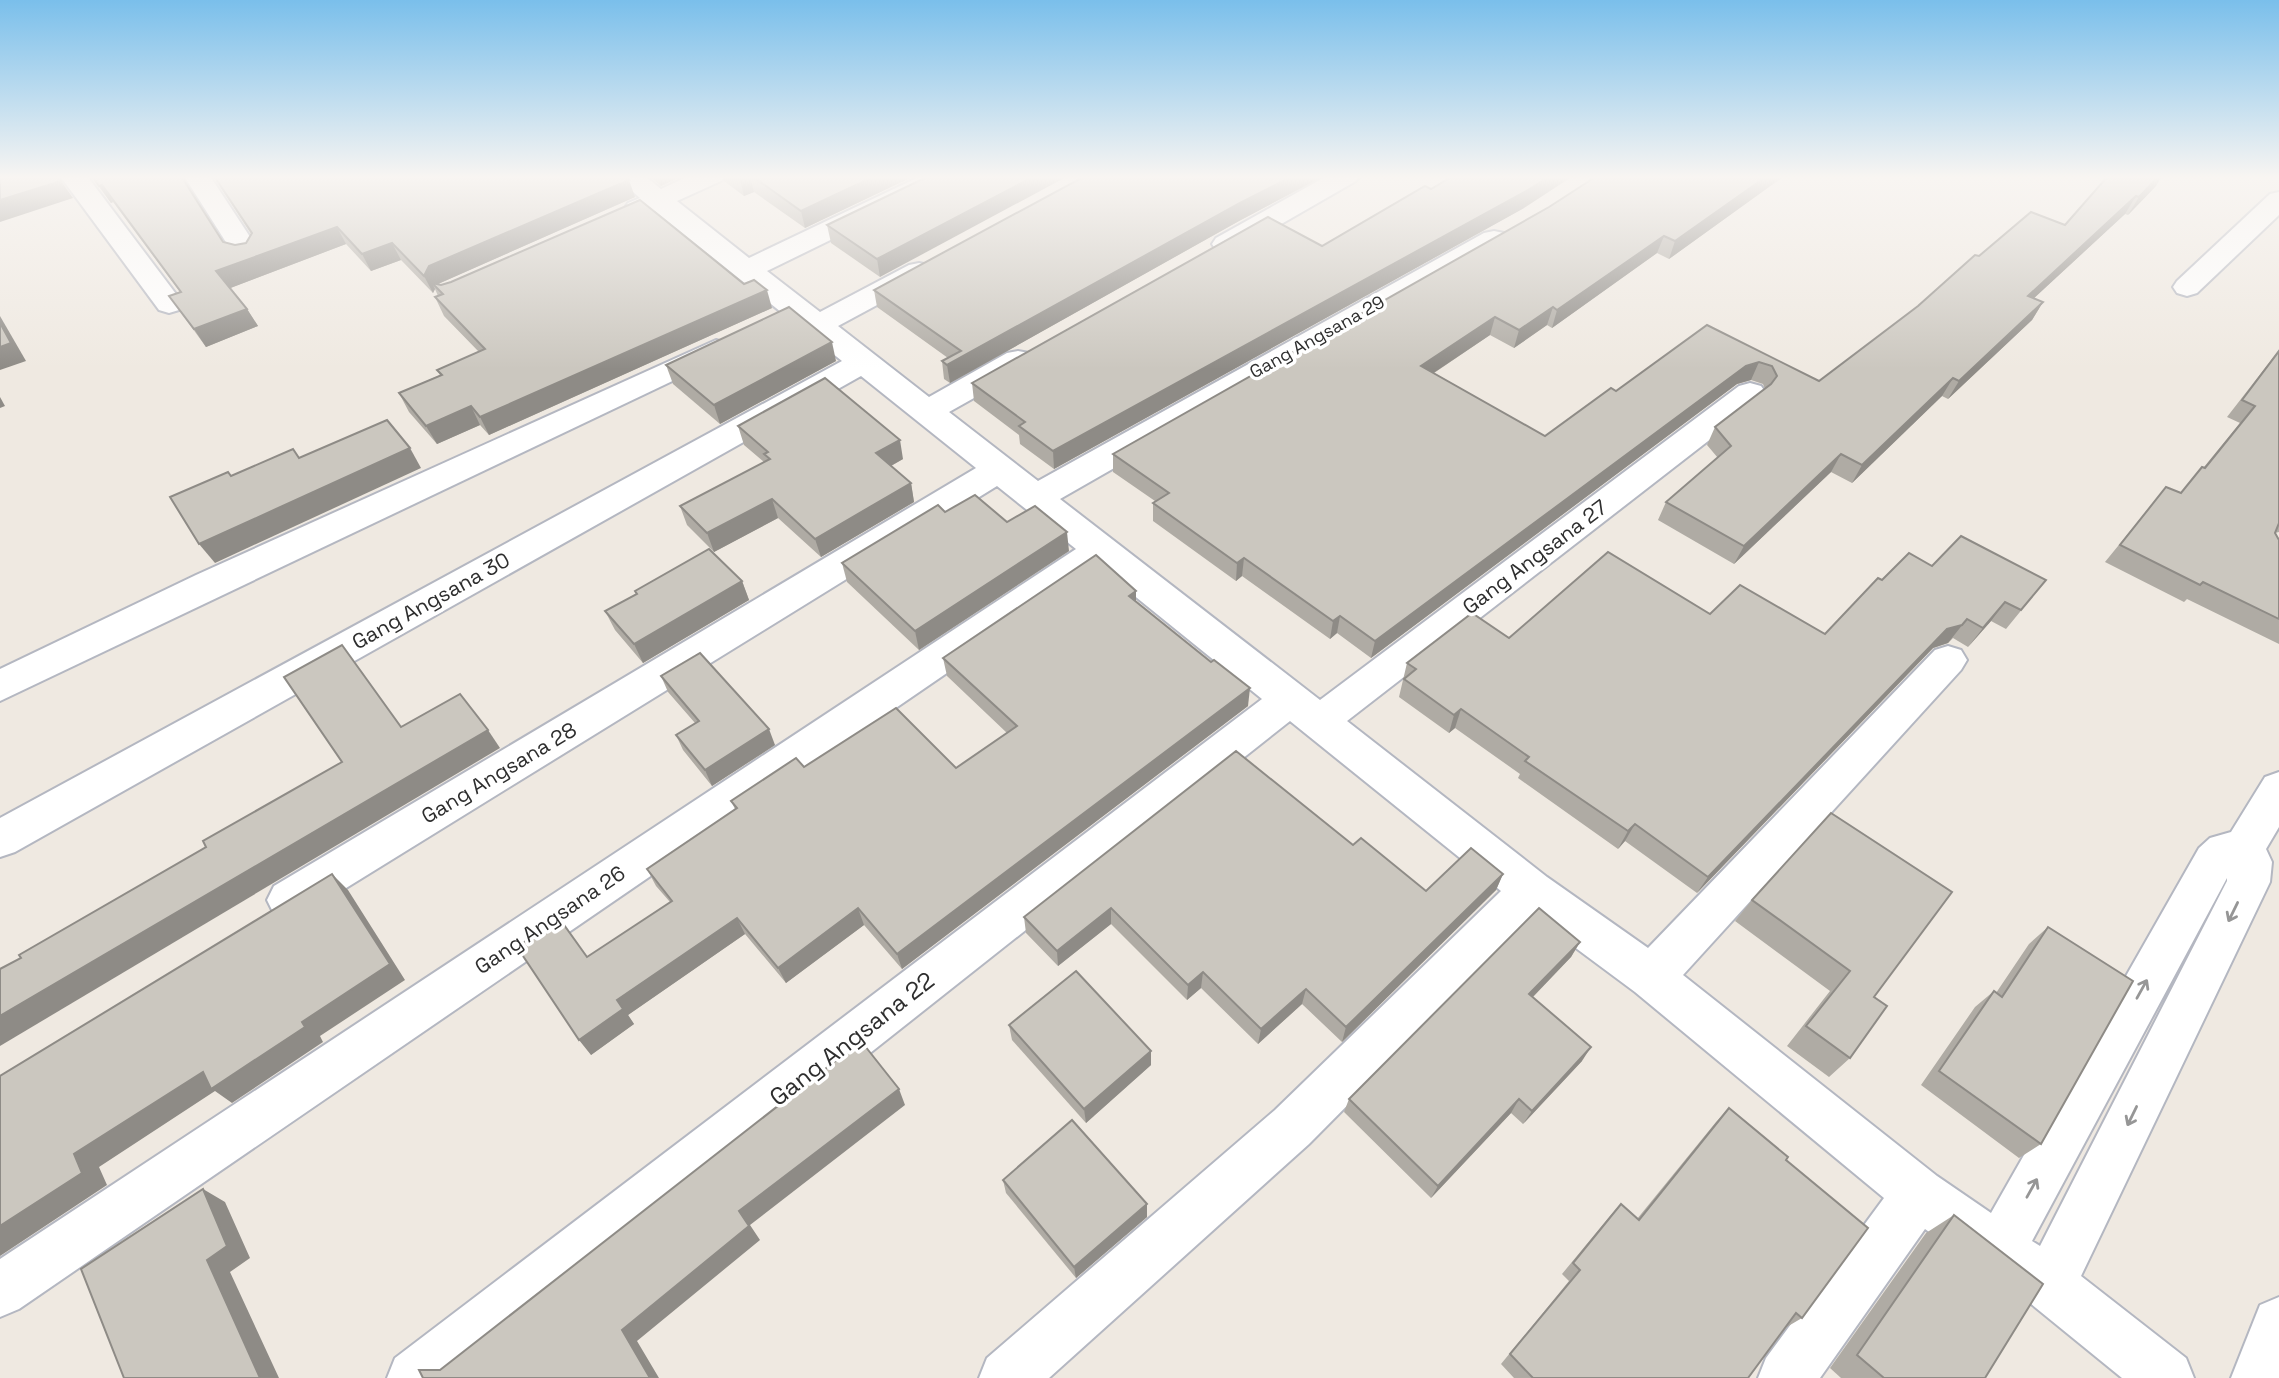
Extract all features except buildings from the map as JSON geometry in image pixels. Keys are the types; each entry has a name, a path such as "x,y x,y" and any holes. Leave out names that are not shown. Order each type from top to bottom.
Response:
{"street":[{"path":"121,240 169,304"},
{"path":"238,240 246,252"},
{"path":"709,240 746,270 783,324 862,363 1532,890 1651,977 1919,1194 2049,1284 2166,1378"},
{"path":"746,270 808,240"},
{"path":"1202,257 1232,240"},
{"name":"Gang Angsana 29","path":"1035,498 1491,240"},
{"path":"2187,287 2236,240"},
{"path":"0,686 209,584 783,324 937,261"},
{"path":"925,412 1045,345"},
{"name":"Gang Angsana 30","path":"0,839 862,363"},
{"name":"Gang Angsana 27","path":"1305,710 1750,393"},
{"name":"Gang Angsana 28","path":"261,917 998,470"},
{"name":"Gang Angsana 26","path":"0,1290 1101,550"},
{"path":"1651,977 1948,660"},
{"name":"Gang Angsana 22","path":"415,1378 1305,710"},
{"path":"2244,849 2279,789"},
{"path":"2000,1248 2214,862 2224,851 2244,849"},
{"path":"2049,1284 2248,883 2251,862 2244,849"},
{"path":"1007,1378 1292,1127 1532,890"},
{"path":"1786,1378 1919,1194"},
{"path":"2259,1378 2279,1324"}]}
